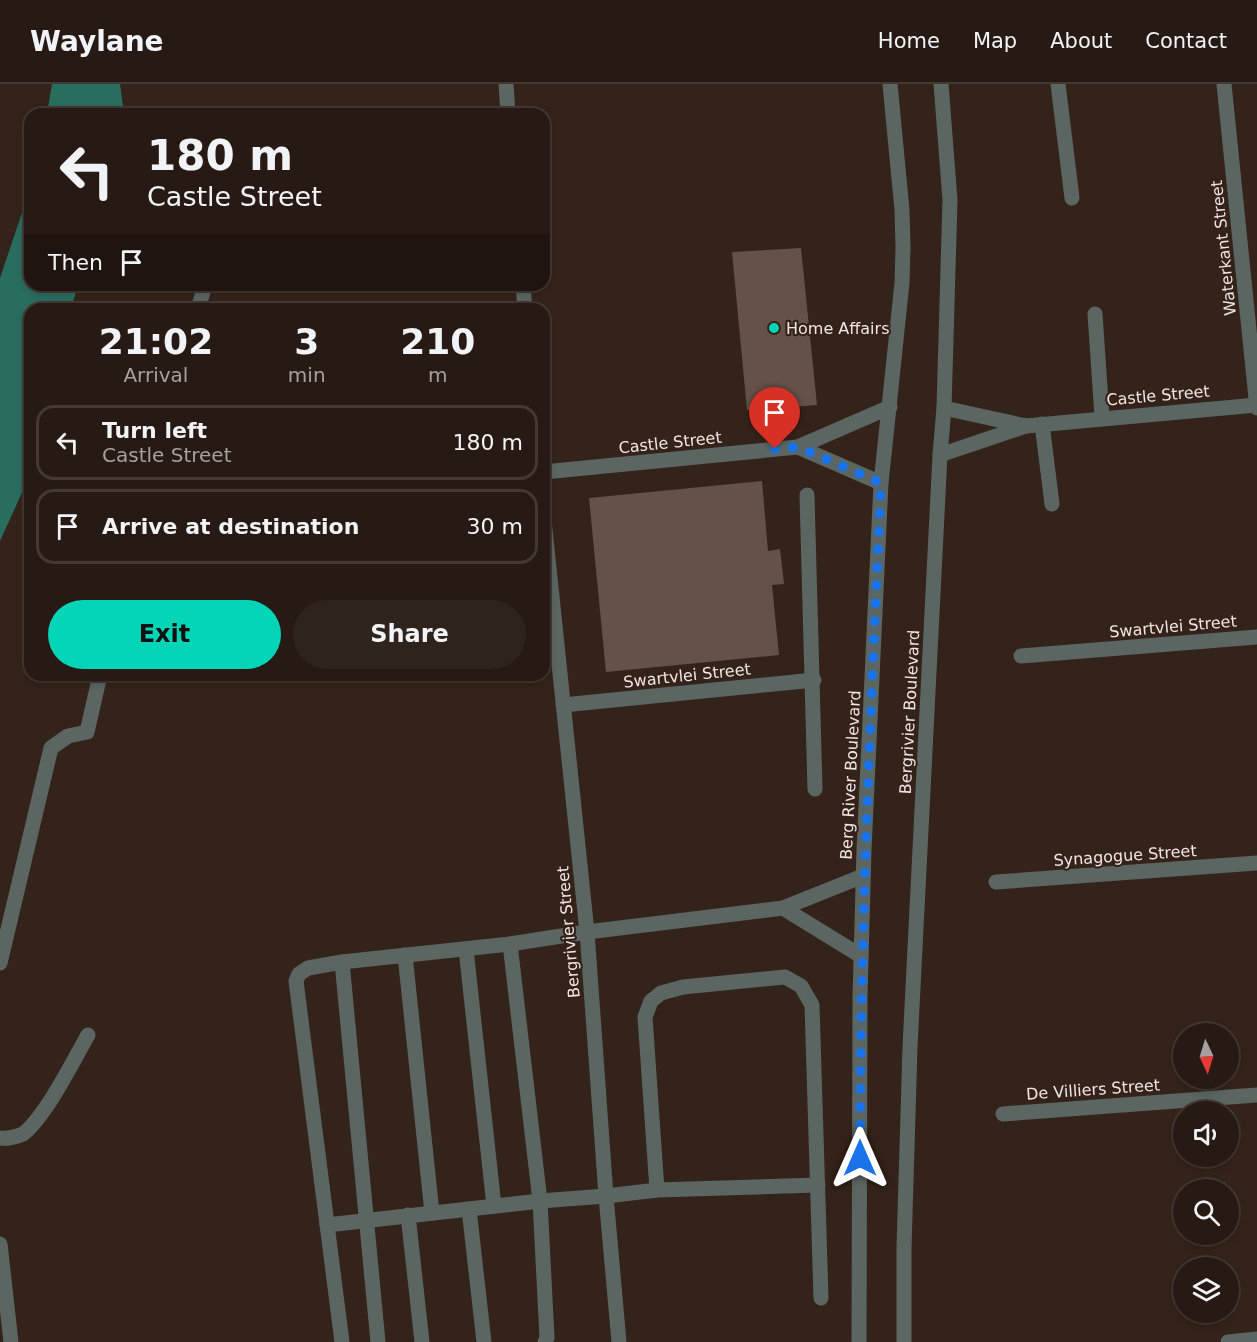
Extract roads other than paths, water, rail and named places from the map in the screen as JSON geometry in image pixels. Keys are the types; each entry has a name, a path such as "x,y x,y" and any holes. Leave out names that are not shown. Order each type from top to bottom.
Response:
{"street":[{"path":"506,84 508,108"},
{"name":"Berg River Boulevard","path":"859,1342 861,956 864,876 881,483 902,283 902,210 890,84"},
{"name":"Bergrivier Boulevard","path":"906,1341 904,1248 910,1047 944,408 950,200 941,84"},
{"path":"1058,84 1072,198"},
{"name":"Waterkant Street","path":"1224,84 1257,406"},
{"path":"1095,314 1102,417"},
{"name":"Castle Street","path":"940,455 1026,426 1102,417 1257,406"},
{"name":"Castle Street","path":"550,471 798,447 890,407"},
{"name":"Castle Street","path":"944,408 1026,426"},
{"path":"1042,424 1052,504"},
{"name":"Castle Street","path":"798,447 881,483"},
{"path":"807,495 816,789"},
{"name":"Bergrivier Street","path":"550,578 587,932 619,1342"},
{"name":"Swartvlei Street","path":"1021,656 1257,637"},
{"name":"Swartvlei Street","path":"563,705 814,680"},
{"path":"0,963 51,748 68,736 87,732 99,681"},
{"name":"Synagogue Street","path":"996,882 1257,863"},
{"path":"342,1342 296,981 300,974 308,968 342,962 510,944 587,932 783,908 864,876"},
{"path":"783,908 861,956"},
{"path":"510,944 540,1201 547,1338 545,1342"},
{"path":"466,949 494,1206"},
{"path":"405,956 432,1213"},
{"path":"342,962 378,1342"},
{"path":"657,1190 645,1017 651,1001 661,993 683,987 785,977 801,986 812,1005 821,1298"},
{"path":"0,1138 21,1135 41,1114 88,1035"},
{"name":"De Villiers Street","path":"1003,1114 1257,1095"},
{"path":"327,1224 657,1190 818,1185"},
{"path":"469,1209 484,1342"},
{"path":"408,1215 422,1342"},
{"path":"0,1244 11,1342"},
{"path":"1228,1342 1257,1339"}],"water":[{"path":"52,84 120,84 123,108 48,108"},
{"path":"24,207 24,291 76,291 73,303 24,303 24,488 0,541 0,278"}],"place":[{"name":"Home Affairs","path":"774,328"}]}
